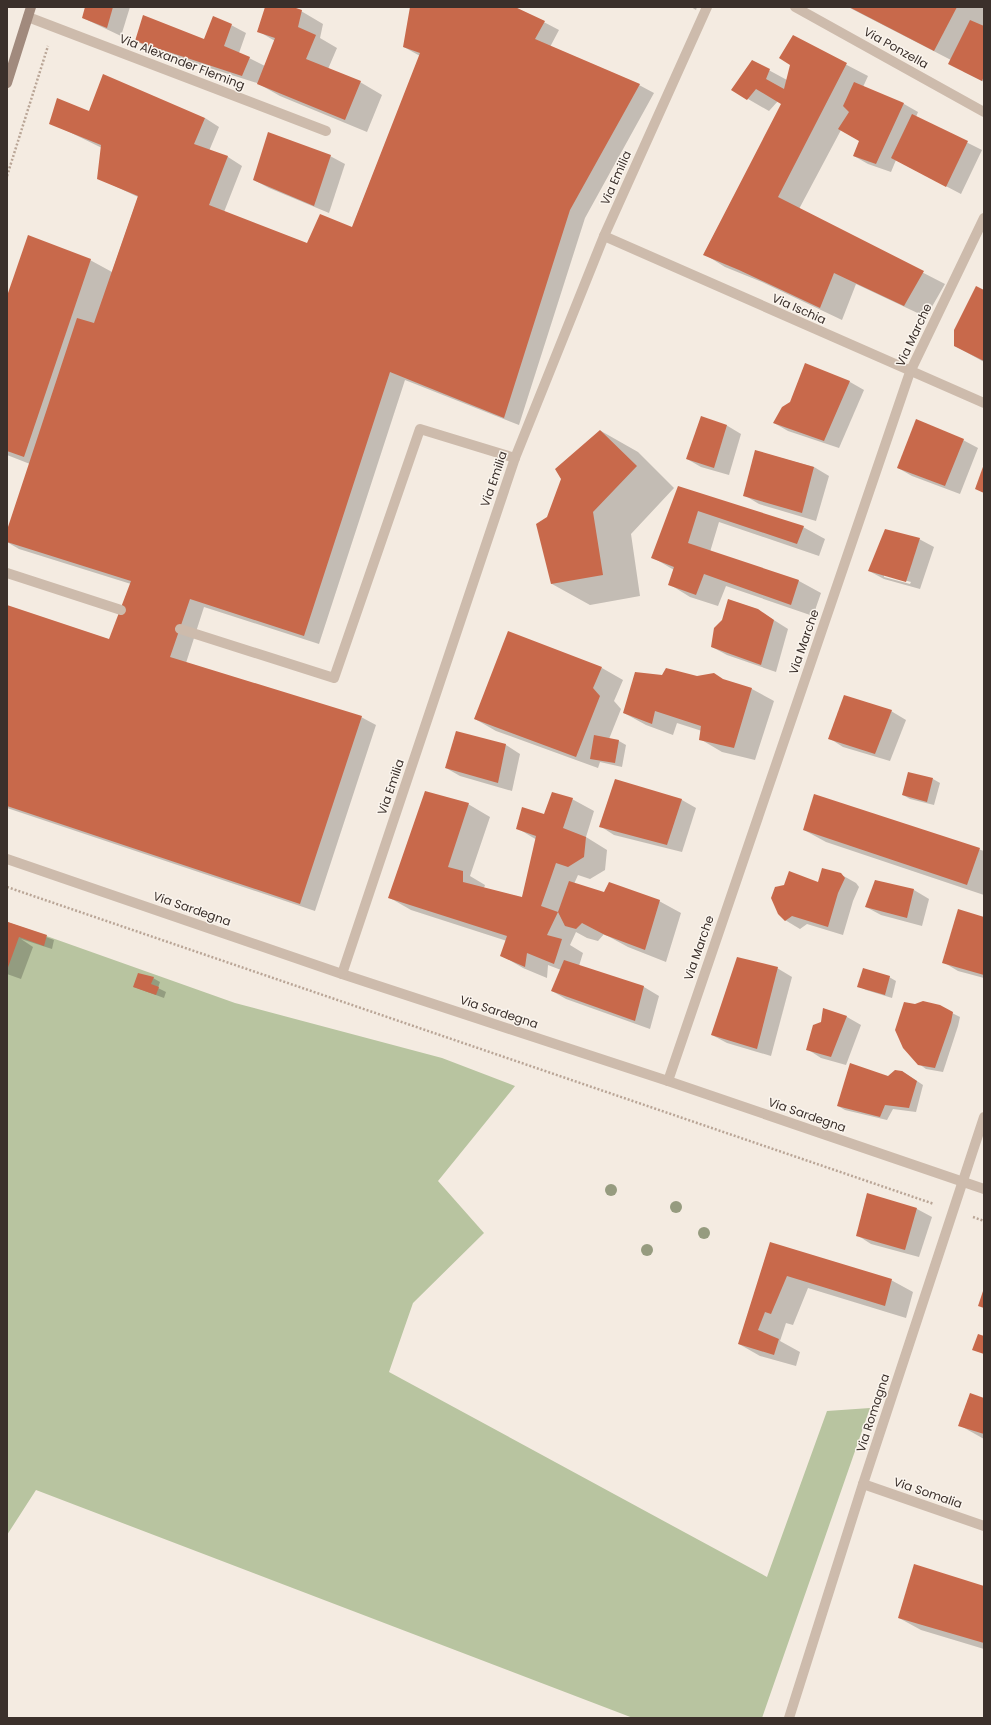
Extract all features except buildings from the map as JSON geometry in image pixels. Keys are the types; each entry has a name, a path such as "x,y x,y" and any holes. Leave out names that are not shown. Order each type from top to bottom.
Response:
{"street":[{"name":"Via Emilia","path":"342,974 515,458 604,236 707,7"},
{"name":"Via Ponzella","path":"795,7 984,112"},
{"name":"Via Alexander Fleming","path":"30,12 55,26 326,131"},
{"path":"7,83 30,12"},
{"name":"Via Marche","path":"668,1081 910,372 984,218"},
{"name":"Via Ischia","path":"604,236 910,372 984,403"},
{"path":"180,629 334,678 420,429 515,458"},
{"path":"7,573 121,610"},
{"name":"Via Sardegna","path":"7,859 342,974 668,1081 984,1189"},
{"name":"Via Romagna","path":"790,1718 952,1210 984,1117"},
{"name":"Via Somalia","path":"864,1484 984,1526"}],"path":[{"path":"7,176 55,26"},
{"path":"7,887 952,1210"}],"green space":[{"path":"7,922 235,1003 442,1058 515,1086 438,1181 484,1233 413,1303 389,1372 767,1577 827,1411 870,1408 762,1718 633,1718 36,1490 7,1535"}]}
